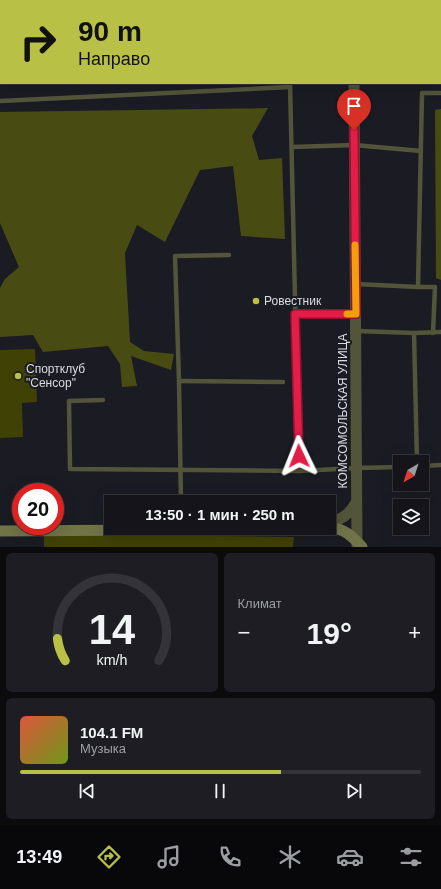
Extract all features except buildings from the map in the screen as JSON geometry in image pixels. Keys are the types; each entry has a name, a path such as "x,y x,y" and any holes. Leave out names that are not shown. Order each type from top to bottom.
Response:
{"main road":[{"path":"0,530 104,529"},
{"path":"336,529 344,531 358,545"}],"street":[{"name":"КОМСОМОЛЬСКАЯ УЛИЦА","path":"354,84 356,503 358,545"},
{"path":"336,521 351,512 356,503"}],"lane":[{"path":"0,101 290,85 299,471"},
{"path":"418,287 422,93 441,94"},
{"path":"292,147 354,145 421,151"},
{"path":"181,495 175,256 229,255"},
{"path":"355,284 435,288 433,332"},
{"path":"295,314 356,314"},
{"path":"356,331 414,333 441,332"},
{"path":"414,333 417,455"},
{"path":"179,381 283,382"},
{"path":"103,400 69,401 70,469 299,471 393,467"},
{"path":"429,466 441,465"}],"shaded area":[{"name":"Спортклуб \"Сенсор\"","path":"35,349 37,402 22,403 23,437 0,438 0,350"},
{"path":"44,535 294,537 293,547 44,547"}],"green space":[{"path":"268,108 252,136 259,160 282,158 285,239 241,236 233,166 200,170 165,242 137,225 125,253 130,342 144,351 174,354 171,370 131,356 137,386 122,387 120,364 108,346 43,352 33,335 0,337 0,288 5,279 19,267 0,223 0,112"},
{"path":"441,109 441,280 436,278 435,110"}],"slow traffic":[{"path":"347,314 356,314 355,245"}],"place":[{"name":"Ровестник","path":"256,301"},
{"name":"Спортклуб \"Сенсор\"","path":"18,376"}],"route":[{"path":"299,456 295,314 356,314 354,130"}]}
